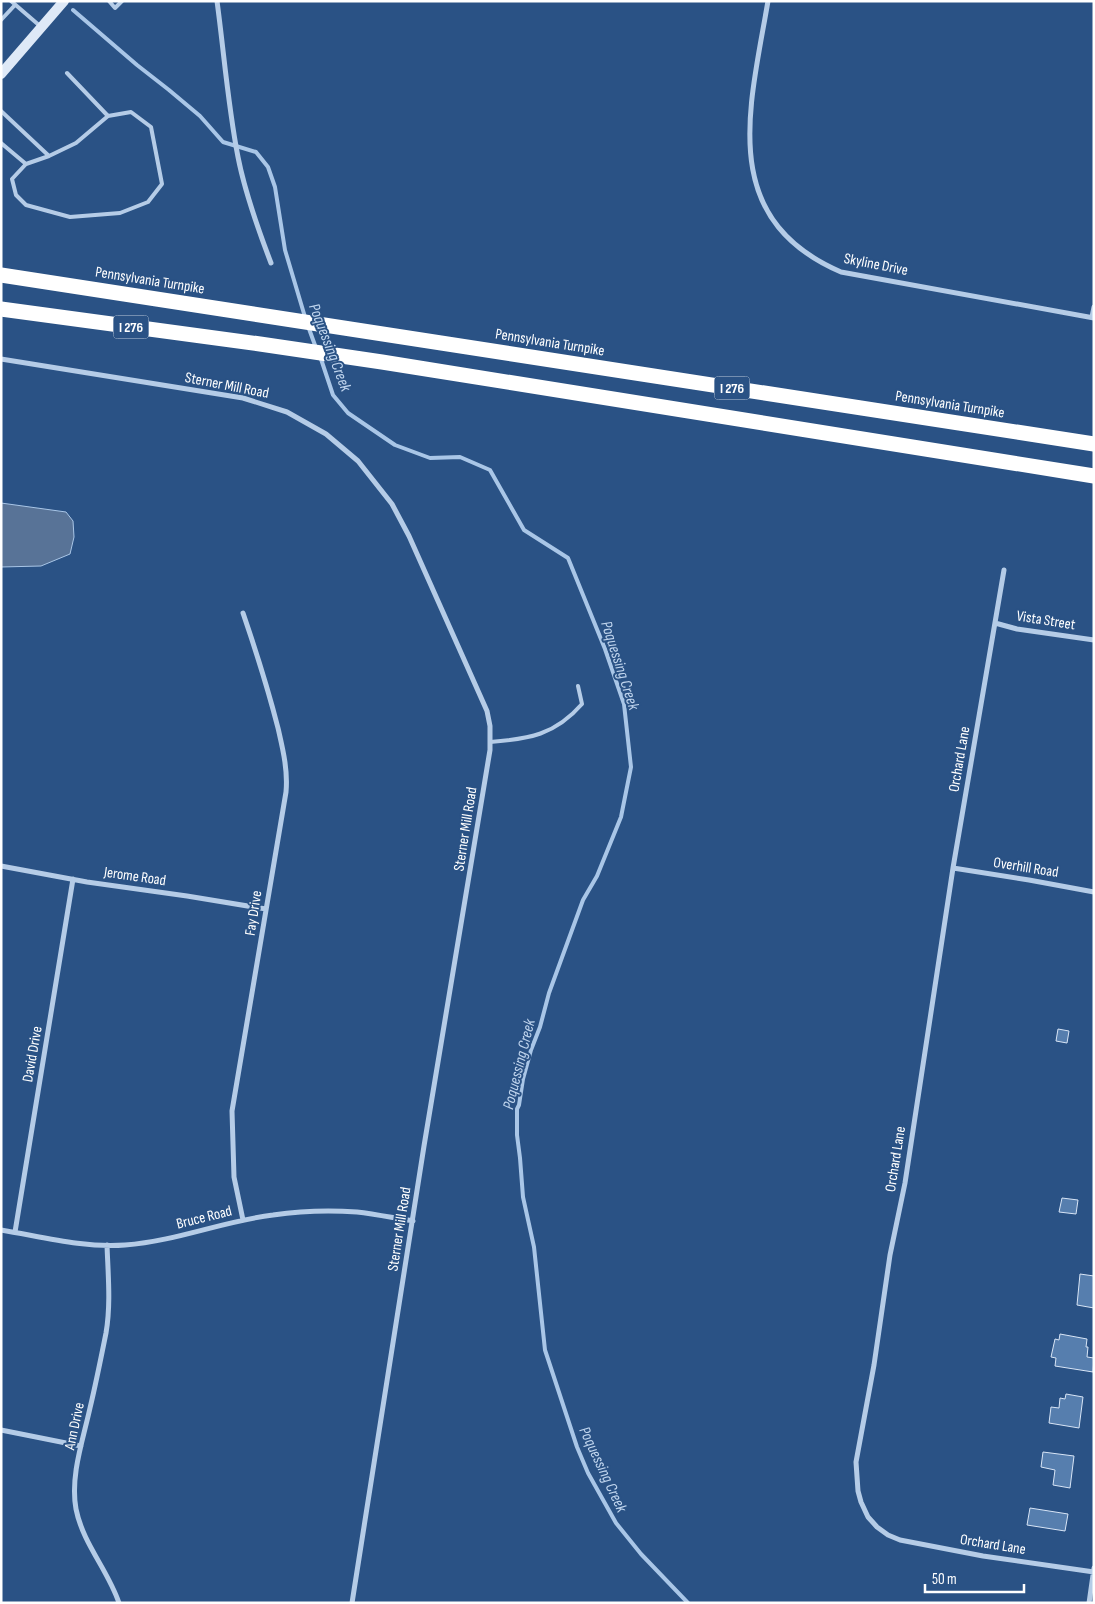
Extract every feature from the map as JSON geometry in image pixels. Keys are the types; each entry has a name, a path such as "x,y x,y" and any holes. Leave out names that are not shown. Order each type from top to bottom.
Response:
{"highway":[{"name":"Pennsylvania Turnpike","path":"1,275 1094,444"},
{"name":"I 276","path":"1,310 382,362 1094,476"}],"main road":[{"path":"1,74 64,1"}],"street":[{"path":"217,1 238,159 249,201 271,263"},
{"name":"Skyline Drive","path":"768,1 750,106 749,138 752,170 758,192 767,210 791,241 806,254 841,272 1093,317"},
{"path":"1093,317 1094,307"},
{"name":"Sterner Mill Road","path":"1,359 243,398 287,412 326,434 345,449 370,475 387,497 401,520 487,711 490,726 490,750 424,1146 352,1603"},
{"name":"Orchard Lane","path":"1004,570 953,868 905,1183 890,1256 874,1365 856,1462 858,1491 861,1502 873,1522 888,1535 900,1540 983,1556 1094,1571"},
{"name":"Fay Drive","path":"243,614 268,688 286,761 287,777 232,1111 234,1177 243,1220"},
{"name":"Vista Street","path":"995,623 1017,629 1094,640"},
{"name":"Jerome Road","path":"1,866 266,909"},
{"name":"Overhill Road","path":"953,868 1094,892"},
{"name":"David Drive","path":"15,1232 73,879"},
{"name":"Bruce Road","path":"1,1230 67,1242 107,1246 175,1238 243,1220 273,1215 345,1212 413,1220"},
{"name":"Ann Drive","path":"107,1246 108,1318 91,1406 81,1446 75,1490 76,1508 88,1545 106,1573 119,1603"},
{"path":"1,1430 81,1446"},
{"path":"1088,1603 1094,1571"}],"lane":[{"path":"11,1 41,28"},
{"path":"109,1 116,8 122,1"},
{"path":"1,20 15,5"},
{"path":"67,73 108,116"},
{"path":"1,111 49,156"},
{"path":"131,112 152,127 162,184 148,202 120,213 70,217 26,205 16,195 12,179 26,164 49,156 76,143 108,116 131,112"},
{"path":"1,143 26,164"},
{"path":"490,742 538,736 558,726 571,717 582,704 578,686"}],"water":[{"path":"1,503 66,512 73,521 74,537 70,554 41,566 1,567"}],"building":[{"path":"1058,1029 1069,1031 1067,1043 1056,1041"},
{"path":"1062,1198 1078,1200 1076,1214 1059,1212"},
{"path":"1080,1274 1094,1276 1094,1308 1077,1305"},
{"path":"1060,1334 1087,1339 1087,1357 1094,1358 1093,1372 1055,1366 1056,1358 1051,1357 1055,1339 1059,1340"},
{"path":"1066,1394 1083,1397 1079,1428 1049,1423 1051,1407 1059,1408 1060,1398 1065,1399"},
{"path":"1043,1452 1074,1456 1070,1488 1053,1485 1055,1470 1041,1467"},
{"path":"1030,1508 1068,1514 1065,1531 1027,1525"}],"waterway":[{"name":"Poquessing Creek","path":"73,10 200,116 223,142 256,152 268,167 275,187 285,250 305,317"},
{"name":"Poquessing Creek","path":"308,326 316,348"},
{"name":"Poquessing Creek","path":"320,356 333,395 348,413 395,445 430,458 460,457 490,470 524,530 568,558 605,649 624,704 631,767 621,817 597,876 583,900 549,993 523,1079 517,1109 517,1135 523,1197 534,1247 545,1350 577,1447 588,1473 616,1523 641,1554 688,1603"}]}
